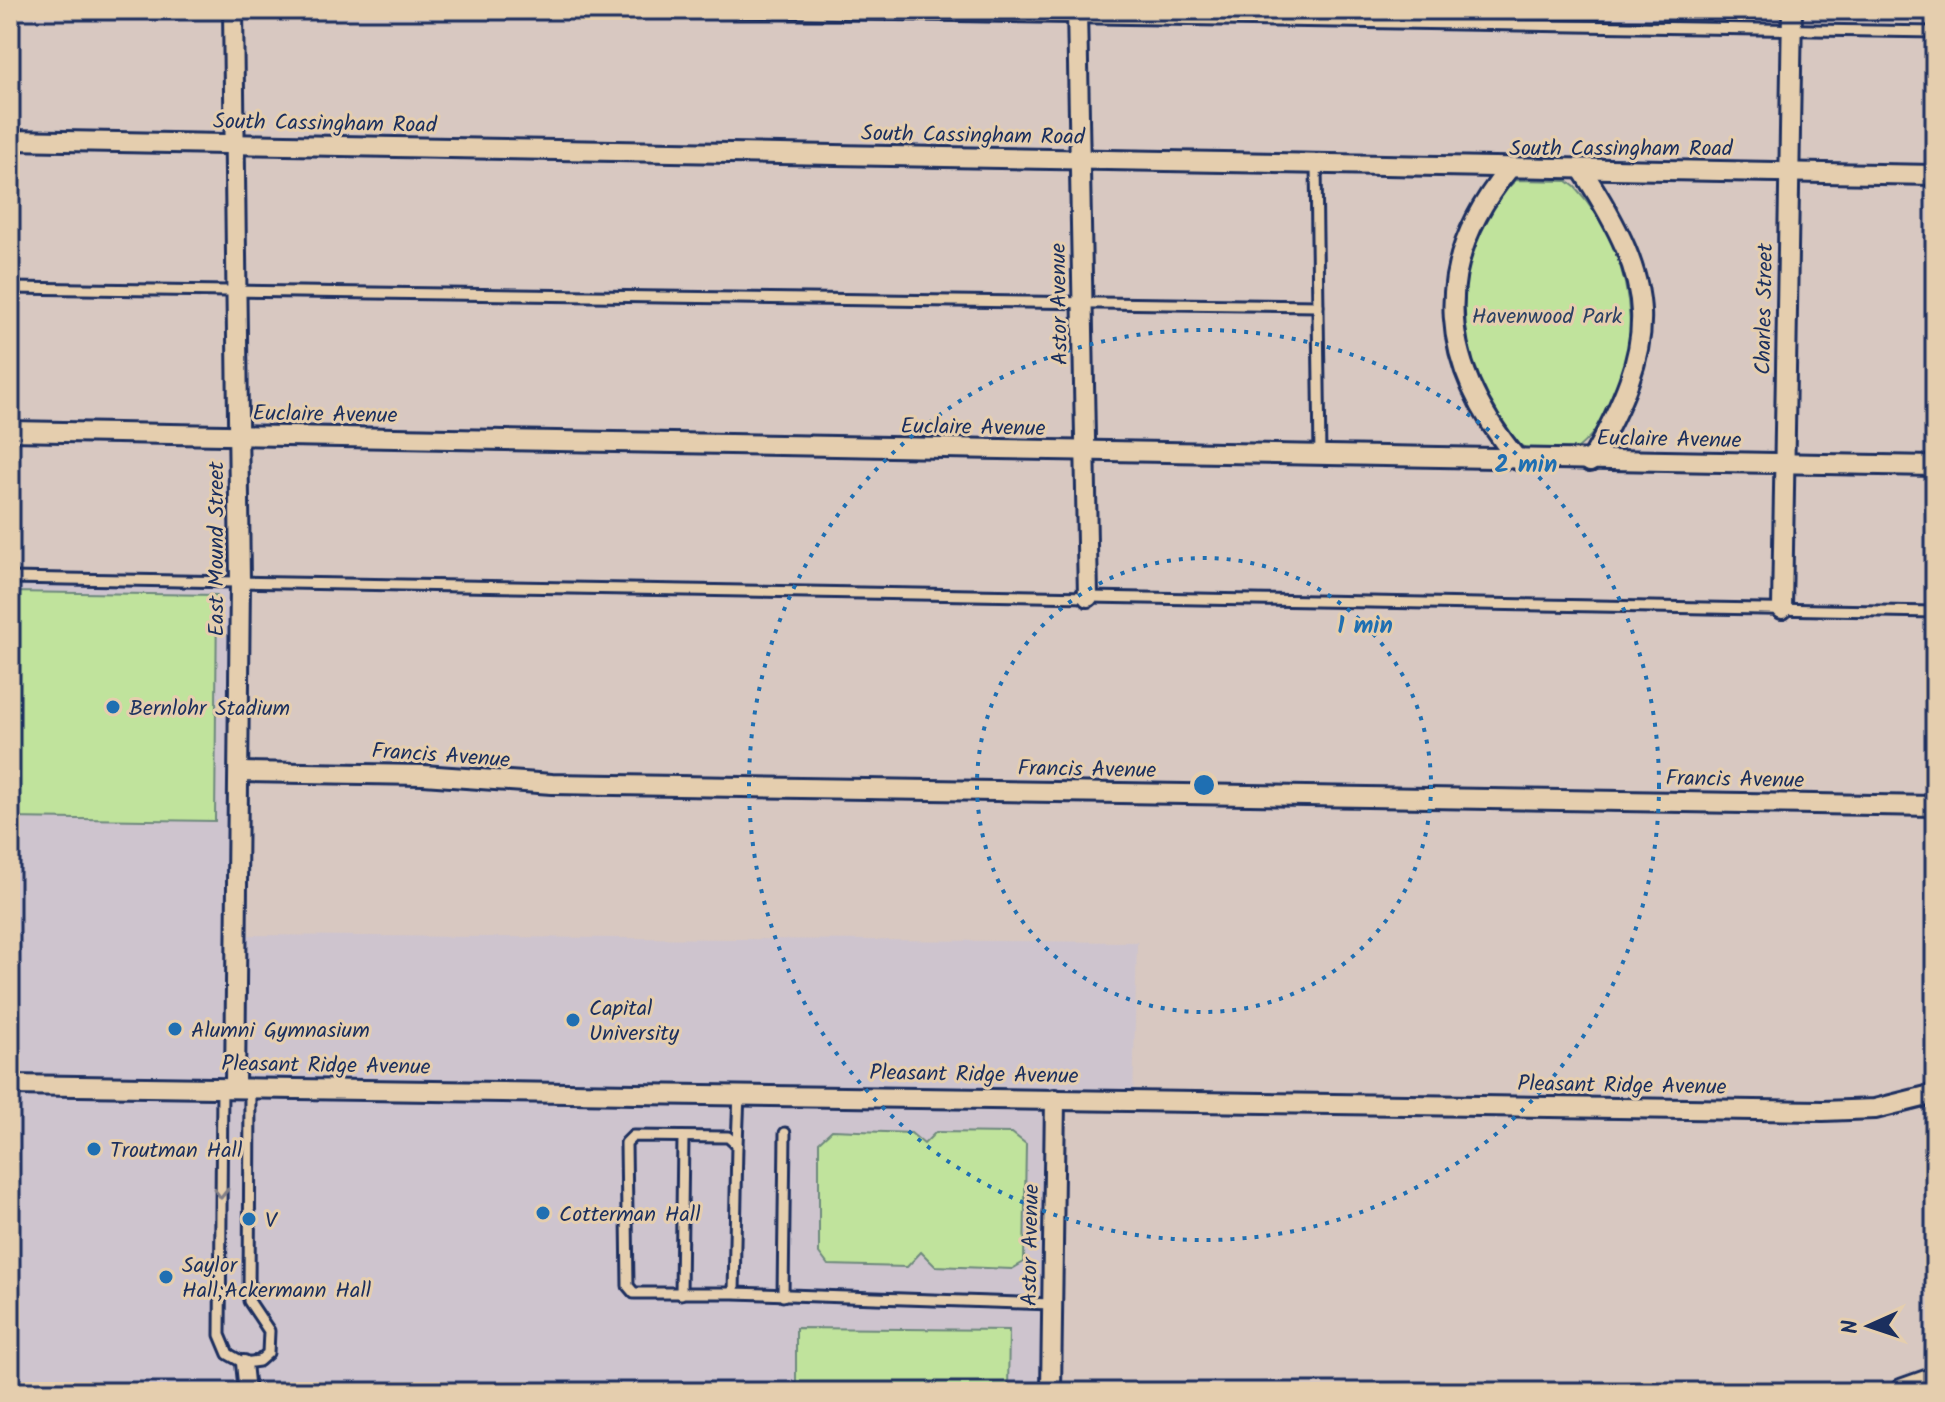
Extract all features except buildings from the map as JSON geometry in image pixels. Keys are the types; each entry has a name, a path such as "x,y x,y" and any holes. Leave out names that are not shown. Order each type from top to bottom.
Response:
{"main road":[{"path":"1904,1392 1935,1381"}],"street":[{"name":"East Mound Street","path":"233,10 240,581 236,1087"},
{"name":"Charles Street","path":"1782,609 1792,10"},
{"name":"Astor Avenue","path":"1077,14 1088,597"},
{"name":"South Cassingham Road","path":"10,140 1508,170 1935,175"},
{"path":"1508,170 1479,212 1468,236 1459,262 1454,314 1462,368 1471,393 1518,460"},
{"path":"1582,170 1623,236 1632,261 1641,314 1636,365 1628,390 1590,462"},
{"name":"Euclaire Avenue","path":"10,431 1935,466"},
{"name":"Francis Avenue","path":"239,772 423,775 552,784 1935,806"},
{"name":"Pleasant Ridge Avenue","path":"10,1085 739,1093 1823,1111 1875,1109 1935,1094"},
{"name":"Astor Avenue","path":"1051,1392 1055,1099"},
{"path":"244,1363 247,1392"}],"lane":[{"path":"628,10 1077,14 1935,32"},
{"path":"1316,165 1320,456"},
{"path":"10,288 1318,306"},
{"path":"10,578 1935,612"},
{"path":"236,1087 249,1301 269,1331 268,1353 259,1361 244,1363 228,1354 220,1335 236,1087"},
{"path":"734,1293 739,1093"},
{"path":"783,1296 785,1133"},
{"path":"737,1145 728,1137 633,1136 626,1143 628,1286 634,1293 734,1293 1052,1304"},
{"path":"681,1294 683,1137"}],"shaded area":[{"name":"Capital University","path":"10,578 240,581 235,935 1137,942 1133,1100 1056,1099 1051,1392 10,1392"}],"green space":[{"name":"Havenwood Park","path":"1516,180 1567,181 1575,187 1597,215 1614,248 1625,283 1630,319 1628,355 1619,390 1602,421 1577,449 1539,451 1519,444 1482,391 1471,360 1465,328 1469,262 1479,231 1495,204"},
{"name":"Bernlohr Stadium","path":"10,592 217,595 215,821 10,818"},
{"path":"832,1130 911,1133 924,1144 936,1132 1012,1133 1026,1144 1024,1262 1012,1269 935,1266 921,1252 907,1267 828,1265 819,1253 819,1142"},
{"path":"796,1328 1009,1330 1008,1392 796,1392"}],"place":[{"name":"Bernlohr Stadium","path":"113,707"},
{"name":"Capital University","path":"573,1020"},
{"name":"Alumni Gymnasium","path":"175,1029"},
{"name":"Troutman Hall","path":"94,1149"},
{"name":"Cotterman Hall","path":"543,1213"},
{"name":"V","path":"249,1219"},
{"name":"Saylor Hall;Ackermann Hall","path":"166,1277"}]}
